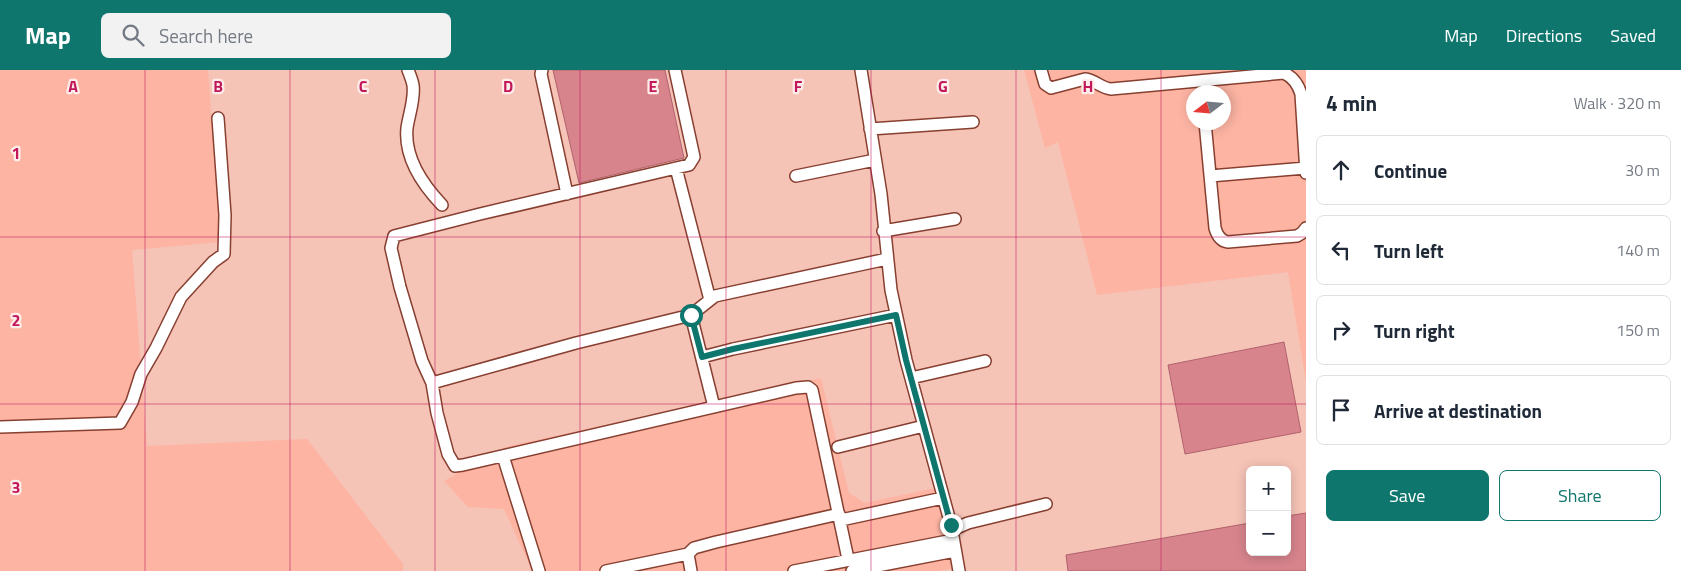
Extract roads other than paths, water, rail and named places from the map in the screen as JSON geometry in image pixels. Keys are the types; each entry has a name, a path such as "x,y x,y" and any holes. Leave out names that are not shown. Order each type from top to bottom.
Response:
{"street":[{"path":"408,70 413,86 413,96 407,129 407,142 416,172 442,205"},
{"path":"542,70 541,74 568,194"},
{"path":"675,70 694,157 689,165 394,236 391,248 400,286 422,361 432,383 437,413 448,454 455,466 796,388 808,387 812,390 848,560"},
{"path":"861,70 881,194 883,230 891,290 911,378 943,498 959,571"},
{"path":"1041,70 1045,84 1051,88 1085,78 1090,79 1101,87 1111,89 1264,72 1284,73 1289,75 1298,85 1301,94 1306,173"},
{"path":"1200,80 1201,85"},
{"path":"0,427 120,423 132,402 141,374 181,297 213,262 224,254 226,215 218,118"},
{"path":"870,129 972,122"},
{"path":"1206,130 1215,228 1223,241 1297,236 1306,228"},
{"path":"796,176 875,160"},
{"path":"676,168 710,300"},
{"path":"1210,176 1306,168"},
{"path":"883,230 955,219"},
{"path":"432,383 576,343 691,315 715,296 887,258"},
{"path":"691,315 714,407"},
{"path":"702,357 896,315"},
{"path":"911,378 985,361"},
{"path":"838,447 924,426"},
{"path":"503,456 539,571"},
{"path":"606,571 688,554 694,548 716,542 943,498"},
{"path":"852,571 953,540 968,523 1046,504"},
{"path":"794,571 953,540"},
{"path":"688,554 691,571"}]}
